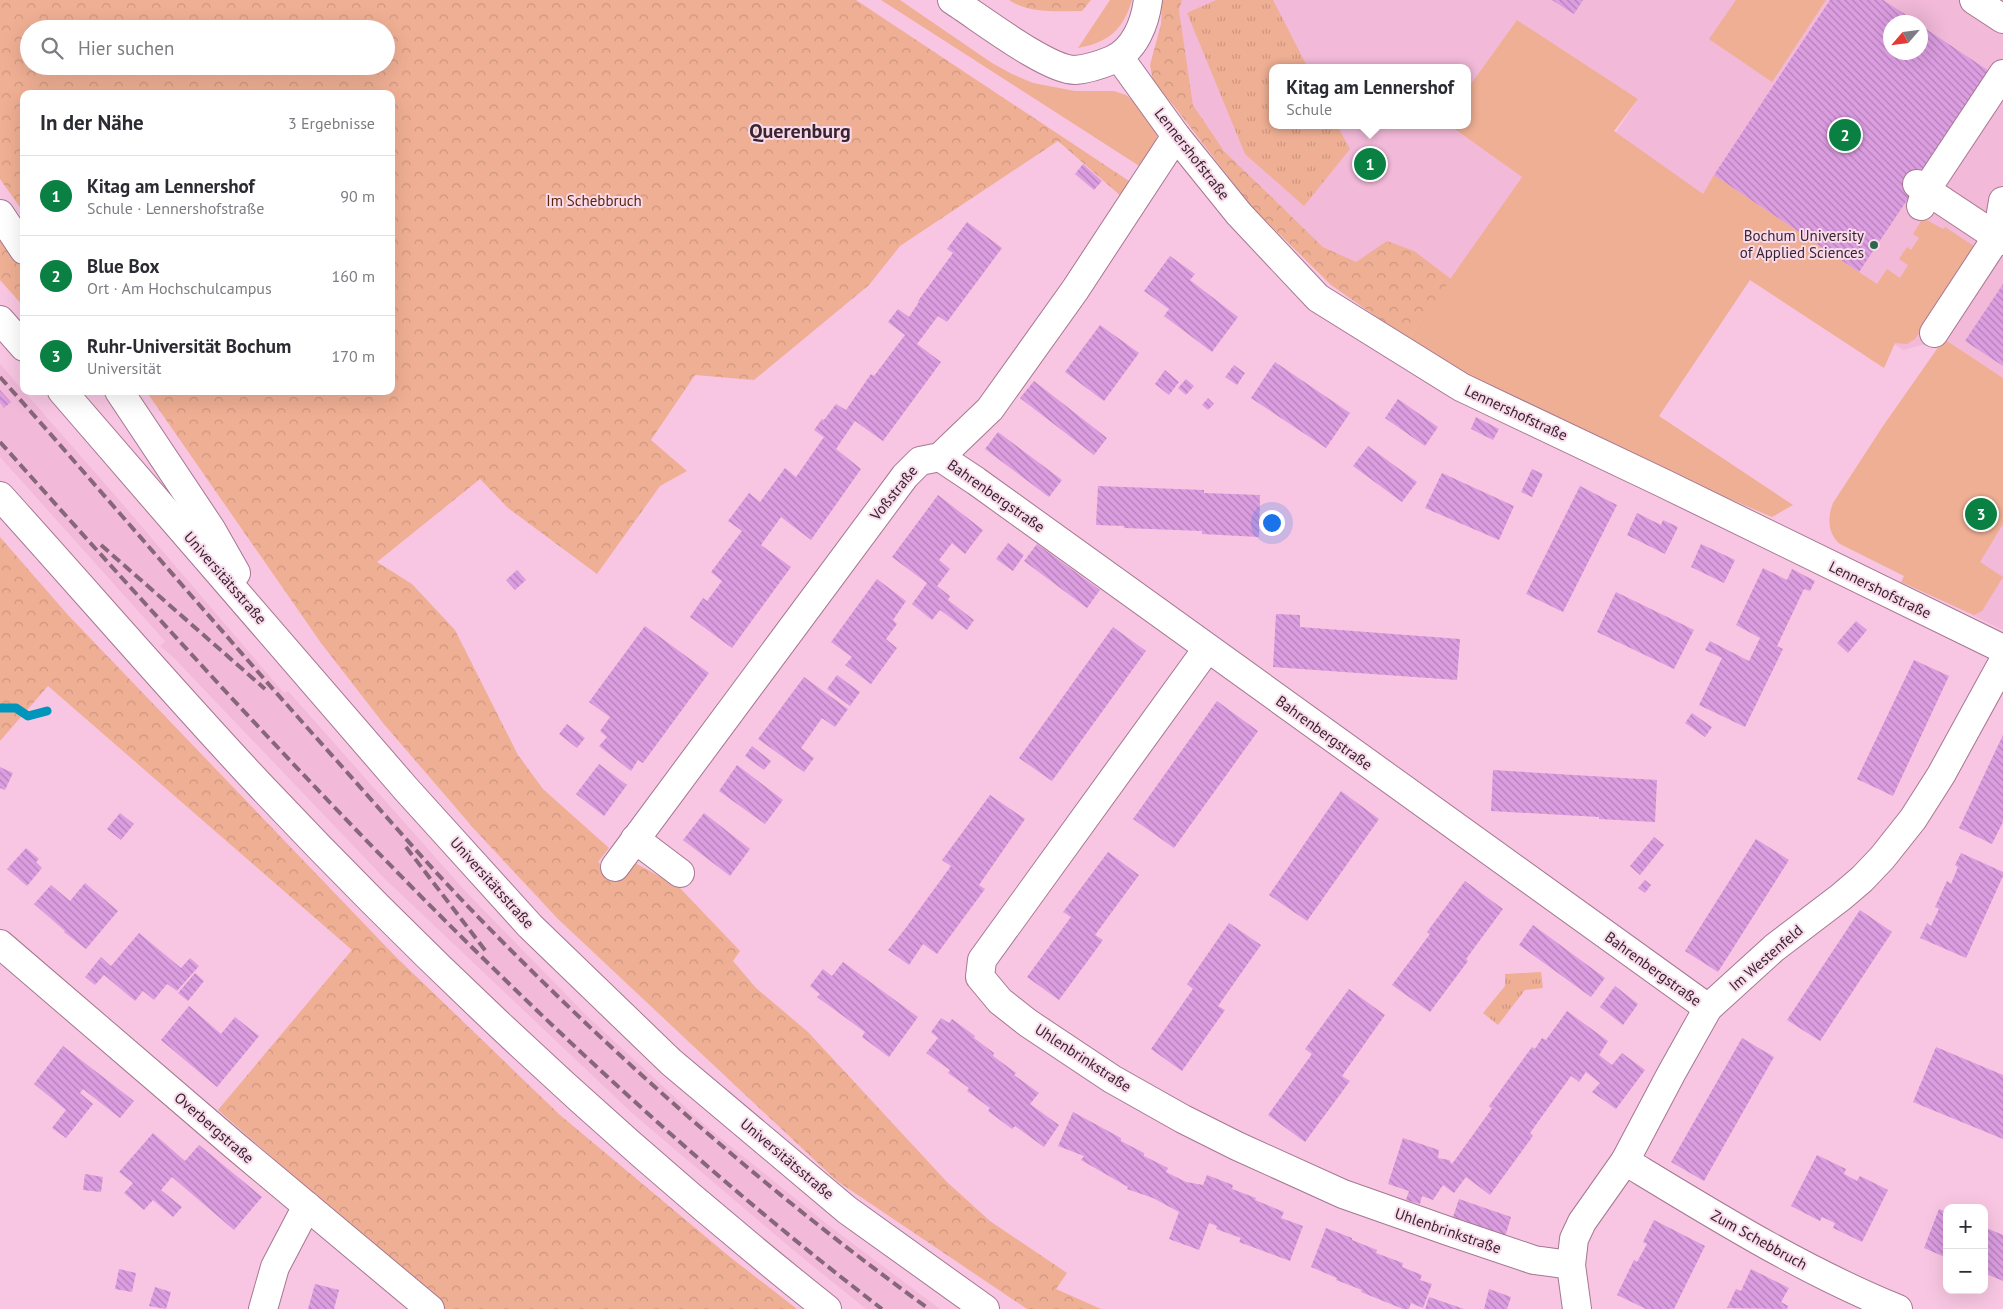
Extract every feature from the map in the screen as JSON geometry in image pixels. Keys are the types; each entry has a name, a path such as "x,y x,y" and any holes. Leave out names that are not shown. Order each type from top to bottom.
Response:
{"main road":[{"path":"952,0 1040,58 1058,67 1075,70 1096,66 1119,57 1139,34 1148,0"},
{"path":"1974,0 2003,19"},
{"name":"Lennershofstraße","path":"1119,57 1176,136 1239,214 1318,298 1461,387 2003,649"},
{"path":"2000,74 1921,193 2000,239"},
{"name":"Voßstraße","path":"615,867 905,476 920,461 940,458 990,409 1075,290 1176,136"},
{"path":"1934,333 2000,239 2003,201"},
{"path":"0,214 20,244"},
{"path":"0,320 20,342"},
{"name":"Universitätsstraße","path":"65,395 406,788 530,926 671,1062 847,1210 985,1309"},
{"path":"122,395 212,529 264,622"},
{"name":"Bahrenbergstraße","path":"940,458 971,477 1207,649 1708,1008"},
{"path":"0,496 257,782 382,910 515,1041 741,1240 827,1309"},
{"name":"Uhlenbrinkstraße","path":"1207,649 982,960 980,977 1000,1001 1028,1023 1112,1079 1183,1119 1237,1146 1344,1194 1534,1260 1572,1266"},
{"name":"Im Westenfeld","path":"1577,1309 1572,1266 1574,1239 1582,1222 1625,1161 1708,1008 1774,948 1848,891 1882,858 1912,820 1941,775 2003,662"},
{"path":"635,839 680,873"},
{"name":"Overbergstraße","path":"0,944 430,1309"},
{"name":"Zum Schebbruch","path":"1625,1161 1757,1241 1863,1295 1898,1309"},
{"path":"263,1309 275,1268 307,1206"}],"shaded area":[{"path":"1182,0 2003,0 2003,378 1944,339 1903,350 1603,152 1638,99 1517,20 1471,84 1471,64 1269,64 1269,129 1455,129 1522,177 1429,311 1356,263 1323,247 1224,151 1193,105 1179,10"},
{"path":"0,364 20,387 20,395 27,395 284,693 288,691 467,893 587,1016 707,1127 828,1225 940,1309 866,1309 792,1249 632,1113 385,879 174,658 160,646 165,641 0,457"},
{"path":"2003,440 2003,630 1915,588"}],"green space":[{"name":"Im Schebbruch","path":"0,0 856,0 1132,183 1122,197 1058,141 900,246 869,285 754,380 695,375 651,440 687,471 660,486 597,574 508,508 480,479 377,562 412,584 455,630 518,755 543,789 609,848 598,862 621,880 635,863 679,887 740,951 733,961 756,988 808,1032 947,1182 990,1221 1067,1273 1056,1289 1101,1309 1027,1309 837,1181 558,919 475,830 383,723 321,643 149,395 395,395 395,90 20,90 20,207 0,179"},
{"path":"881,0 900,0 992,63 1033,83 1075,91 1114,91 1126,95 1136,103 1158,130 1154,152 1144,169"},
{"path":"1009,0 1091,0 1082,11 1044,11 1025,8"},
{"path":"1110,0 1132,0 1119,27 1106,38 1078,48"},
{"path":"1162,0 1182,0 1179,10 1193,105 1224,151 1323,247 1356,262 1387,241 1414,251 1451,279 1408,339 1331,285 1250,205 1174,106 1153,82 1150,65 1161,24"},
{"path":"1216,0 1273,0 1306,64 1269,64 1269,129 1339,129 1350,149 1304,206 1245,154 1187,13"},
{"path":"1736,0 1826,0 1772,82 1709,39"},
{"path":"1517,20 1638,99 1614,131 1703,194 1714,175 1877,284 1887,269 1900,278 1908,265 1899,259 1907,247 1911,250 1919,238 1913,234 1923,218 1943,229 1945,227 1977,248 1915,339 1907,344 1895,343 1884,368 1750,280 1659,416 1793,505 1772,517 1697,485 1475,380 1408,339 1522,177 1455,129 1471,129 1471,84"},
{"path":"0,231 20,259 20,302 0,280"},
{"path":"1944,339 2003,378 2003,524 1980,562 2003,577 1982,611 1974,615 1901,582 1904,576 1840,544 1831,531 1829,520 1833,503 1883,426"},
{"path":"0,537 68,615 395,956 560,1115 730,1257 797,1309 445,1309 218,1110 352,950 48,686 0,741"},
{"path":"1541,972 1543,988 1525,990 1498,1025 1483,1013 1505,986 1505,974"}],"building":[{"path":"1552,0 1583,0 1574,14"},
{"path":"1830,0 1883,0 1906,15 1883,15 1883,60 1928,60 1928,30 1992,73 1859,272 1714,175"},
{"path":"1083,164 1102,181 1094,190 1075,174"},
{"path":"967,222 1002,248 947,322 938,316 917,344 941,362 883,441 855,421 836,449 861,469 811,540 781,517 761,545 791,567 732,648 690,617 703,598 707,601 722,581 711,572 742,531 728,521 749,493 760,502 785,468 796,477 824,437 814,430 822,419 824,420 836,404 846,410 871,374 874,376 905,335 888,322 898,309 909,317 918,301 953,253 947,249"},
{"path":"1170,256 1195,274 1190,280 1238,317 1212,352 1164,316 1169,309 1144,291"},
{"path":"2003,284 2003,366 1965,341"},
{"path":"1100,325 1139,353 1104,401 1065,372"},
{"path":"1275,362 1350,413 1326,448 1251,398"},
{"path":"1234,365 1245,373 1237,385 1225,377"},
{"path":"1165,370 1179,382 1169,395 1155,384"},
{"path":"1186,379 1194,386 1186,395 1178,388"},
{"path":"1034,381 1107,438 1094,455 1020,398"},
{"path":"0,390 11,402 4,408 0,403"},
{"path":"1208,398 1214,404 1208,410 1202,405"},
{"path":"1398,399 1438,427 1425,446 1385,418"},
{"path":"1476,417 1499,429 1493,440 1471,429"},
{"path":"998,432 1062,480 1049,497 985,449"},
{"path":"1368,446 1417,482 1402,502 1353,466"},
{"path":"1532,469 1543,474 1532,497 1521,492"},
{"path":"1442,473 1514,506 1499,540 1425,508"},
{"path":"1098,486 1204,490 1204,493 1260,495 1259,537 1202,534 1202,531 1096,525"},
{"path":"1580,486 1617,505 1563,612 1526,594"},
{"path":"938,495 983,530 965,554 952,543 939,560 950,569 937,586 950,596 948,600 974,620 967,630 940,610 932,620 912,604 927,583 892,557"},
{"path":"1637,513 1661,525 1663,520 1678,527 1665,554 1627,535"},
{"path":"1008,543 1024,555 1013,571 996,559"},
{"path":"1037,544 1100,590 1087,608 1024,561"},
{"path":"1701,544 1735,560 1724,583 1691,567"},
{"path":"1763,568 1787,580 1792,569 1815,581 1810,591 1804,589 1777,646 1783,649 1745,727 1699,705 1722,658 1705,650 1710,641 1749,661 1760,638 1736,625"},
{"path":"517,570 526,580 515,590 506,580"},
{"path":"877,579 906,601 893,620 897,624 886,639 897,648 871,684 845,665 852,657 831,642"},
{"path":"1616,592 1694,630 1674,669 1597,632"},
{"path":"1276,614 1300,615 1300,627 1460,639 1457,680 1273,667"},
{"path":"1856,621 1867,630 1848,653 1837,643"},
{"path":"645,626 709,673 643,763 638,760 631,771 599,746 607,737 600,731 610,717 589,702"},
{"path":"1113,627 1146,651 1052,781 1019,758"},
{"path":"1914,660 1949,676 1893,796 1857,779"},
{"path":"837,675 860,692 850,706 827,689"},
{"path":"804,677 848,709 835,727 822,718 801,748 814,758 804,772 758,739"},
{"path":"1217,701 1258,731 1174,848 1133,819"},
{"path":"1692,713 1712,727 1705,737 1685,723"},
{"path":"567,724 585,738 577,748 559,734"},
{"path":"2003,735 2003,822 1992,844 1959,828"},
{"path":"752,746 771,761 764,770 745,756"},
{"path":"599,764 627,785 604,816 576,794"},
{"path":"737,765 783,800 765,824 719,791"},
{"path":"0,767 13,773 5,790 0,788"},
{"path":"1493,770 1657,780 1655,822 1491,811"},
{"path":"1341,791 1379,819 1307,921 1269,895"},
{"path":"990,795 1025,819 979,885 985,889 937,954 923,944 909,965 888,950 951,866 942,860"},
{"path":"120,813 134,824 121,840 107,829"},
{"path":"704,813 750,849 730,876 683,840"},
{"path":"1654,837 1664,845 1640,875 1630,866"},
{"path":"1756,839 1789,860 1718,972 1685,951"},
{"path":"26,848 39,859 36,862 42,868 27,886 7,869"},
{"path":"1108,852 1139,875 1095,935 1103,940 1059,1000 1027,977 1071,917 1063,912"},
{"path":"1961,853 2003,872 2003,876 1966,958 1920,938 1927,923 1931,926 1939,909 1935,907 1947,881 1951,884 1958,867 1955,865"},
{"path":"1645,880 1651,885 1645,893 1638,888"},
{"path":"1465,881 1503,909 1466,959 1468,961 1430,1012 1392,985 1430,934 1427,932"},
{"path":"85,883 118,911 86,949 64,932 34,904 51,885 70,901"},
{"path":"1860,910 1892,932 1820,1041 1787,1020"},
{"path":"1229,923 1261,945 1218,1006 1225,1010 1182,1071 1151,1049 1193,989 1187,984"},
{"path":"1533,925 1605,978 1591,997 1519,945"},
{"path":"139,933 181,968 190,958 199,966 177,991 167,984 154,1000 143,991 135,1001 104,975 95,985 85,977 101,957 111,966"},
{"path":"843,962 918,1017 889,1057 862,1037 865,1032 817,997 820,994 810,986 823,969 832,976"},
{"path":"195,973 204,981 188,1001 178,993"},
{"path":"1615,986 1638,1004 1623,1025 1600,1007"},
{"path":"1349,989 1385,1015 1342,1076 1350,1081 1305,1142 1268,1115 1312,1054 1305,1049"},
{"path":"189,1006 221,1034 235,1017 259,1036 217,1087 161,1040"},
{"path":"1567,1011 1608,1041 1599,1055 1612,1065 1622,1053 1645,1070 1616,1109 1592,1092 1600,1083 1586,1072 1579,1082 1571,1076 1530,1133 1533,1136 1490,1195 1466,1177 1454,1193 1443,1185 1433,1200 1422,1196 1420,1204 1406,1200 1409,1191 1388,1184 1403,1138 1439,1150 1438,1158 1449,1160 1452,1164 1493,1107 1489,1106 1532,1047 1535,1049 1542,1038 1546,1040"},
{"path":"941,1018 949,1023 952,1019 975,1036 974,1038 994,1053 993,1056 1016,1073 1014,1075 1039,1093 1030,1104 1059,1125 1044,1147 1015,1126 1012,1129 988,1111 990,1108 967,1091 969,1088 948,1073 950,1070 926,1053 938,1038 931,1032"},
{"path":"1742,1038 1774,1057 1704,1181 1671,1162"},
{"path":"63,1046 134,1101 120,1118 83,1089 80,1093 93,1104 66,1138 52,1128 66,1110 34,1084"},
{"path":"1936,1047 2003,1075 2003,1139 1913,1102"},
{"path":"1073,1112 1121,1138 1121,1141 1144,1153 1144,1156 1168,1168 1166,1172 1186,1182 1203,1185 1207,1175 1233,1185 1232,1189 1284,1212 1281,1218 1303,1226 1290,1261 1239,1242 1241,1238 1216,1229 1217,1226 1209,1223 1199,1250 1169,1239 1179,1212 1153,1198 1127,1189 1128,1187 1081,1160 1084,1156 1058,1146"},
{"path":"153,1133 185,1161 199,1145 262,1197 234,1230 172,1177 161,1190 182,1207 173,1217 153,1200 144,1210 124,1193 133,1183 119,1172"},
{"path":"1817,1155 1846,1169 1844,1174 1857,1181 1860,1176 1888,1190 1862,1242 1833,1228 1835,1223 1822,1217 1820,1221 1791,1206"},
{"path":"85,1174 103,1177 101,1192 83,1190"},
{"path":"1459,1199 1511,1217 1505,1237 1452,1220"},
{"path":"1939,1209 1943,1210 1943,1256 1924,1248"},
{"path":"1654,1220 1705,1246 1674,1309 1646,1309 1617,1295 1634,1260 1637,1262 1647,1244 1643,1242"},
{"path":"1326,1228 1377,1250 1376,1253 1403,1263 1402,1267 1422,1275 1420,1280 1432,1284 1423,1308 1411,1303 1409,1309 1403,1309 1361,1292 1362,1290 1336,1280 1337,1278 1311,1267"},
{"path":"1988,1229 2003,1235 2003,1281 1988,1275"},
{"path":"119,1269 136,1273 132,1292 115,1289"},
{"path":"1751,1269 1789,1288 1781,1302 1788,1306 1787,1309 1727,1308 1736,1289 1741,1291"},
{"path":"315,1284 339,1290 334,1309 308,1309"},
{"path":"155,1287 171,1292 166,1309 149,1306"},
{"path":"1489,1289 1511,1297 1507,1309 1484,1309"},
{"path":"1429,1297 1464,1309 1425,1309"}],"waterway":[{"path":"0,708 16,708 28,716 47,711"}],"railway":[{"path":"0,377 294,713 484,923 589,1026 698,1125 812,1220 929,1309"},
{"path":"0,442 207,672 313,785 531,1005 644,1110 761,1212 882,1309"},
{"path":"101,545 265,689"},
{"path":"406,847 488,954"}],"place":[{"name":"Blue Box","path":"1845,135"},
{"name":"Kitag am Lennershof","path":"1370,164"},
{"name":"Bochum University of Applied Sciences","path":"1874,245"},
{"name":"Ruhr-Universität Bochum","path":"1981,514"}],"district":[{"name":"Querenburg","path":"800,131"}]}
